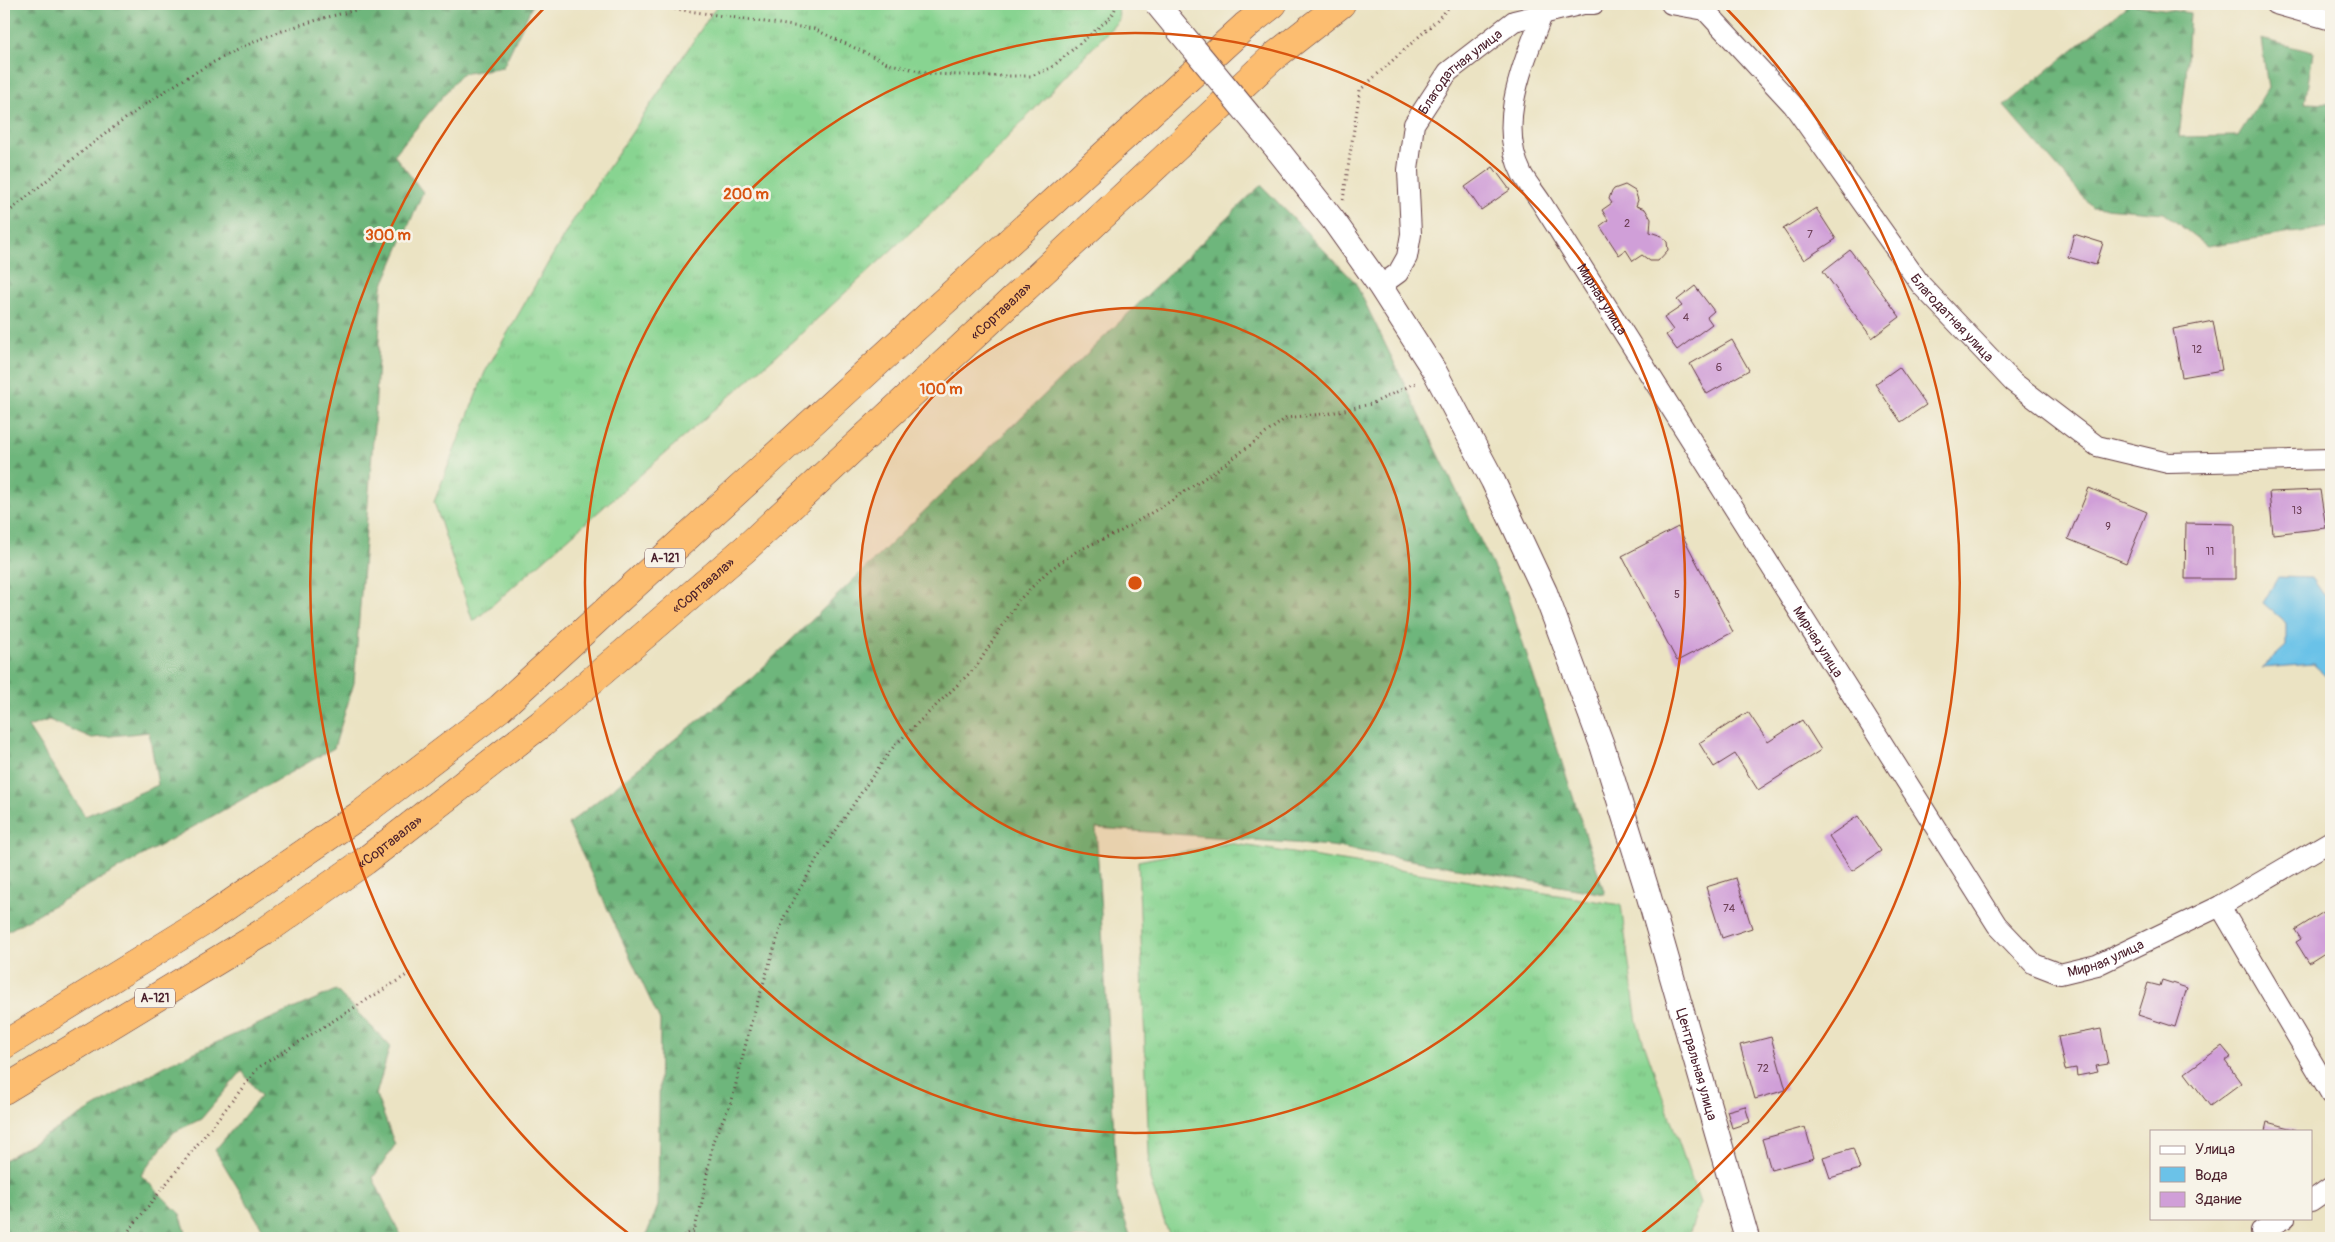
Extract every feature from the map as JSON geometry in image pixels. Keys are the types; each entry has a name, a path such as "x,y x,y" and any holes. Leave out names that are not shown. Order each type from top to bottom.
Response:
{"highway":[{"name":"А-121","path":"4,1045 205,921 361,814 500,708 1245,26 1273,4"},
{"name":"«Сортавала»","path":"4,1090 264,932 365,862 541,724 745,549 1272,58 1341,4"}],"street":[{"name":"Центральная улица","path":"1156,4 1277,149 1380,286 1435,372 1493,481 1545,592 1602,745 1647,890 1746,1238"},
{"name":"Благодатная улица","path":"1380,286 1398,273 1407,257 1411,234 1408,170 1414,124 1448,72 1514,22 1583,4 1594,4"},
{"name":"Благодатная улица","path":"1671,4 1705,10 1793,106 1921,286 2013,382 2097,446 2168,463 2331,459"},
{"path":"2276,4 2331,19"},
{"name":"Мирная улица","path":"1542,14 1513,101 1511,140 1521,173 1997,926 2034,964 2060,974 2097,965 2220,906 2331,841"},
{"path":"2220,906 2331,1094"},
{"path":"2312,1200 2331,1187"},
{"path":"2261,1231 2281,1220"}],"path":[{"path":"4,216 81,152 171,87 233,51 302,23 381,4"},
{"path":"640,4 814,29 887,63 931,74 1031,76 1052,68 1112,16 1118,4"},
{"path":"1342,233 1343,197 1360,90 1435,22 1452,4"},
{"path":"679,1238 694,1231 702,1202 713,1141 732,1100 751,1023 784,917 817,859 894,746 976,668 1019,600 1048,571 1077,551 1121,531 1166,504 1224,465 1286,418 1331,413 1371,404 1406,389 1435,372"},
{"path":"123,1238 259,1067 410,973"}],"green space":[{"path":"4,4 533,4 503,67 461,74 394,155 423,192 382,287 375,414 354,683 334,748 4,933","holes":["49,720 92,738 149,732 158,785 85,816 28,727"]},
{"path":"718,4 1118,4 1119,20 969,178 804,331 473,622 434,502 485,372 570,225"},
{"path":"2129,4 2190,13 2186,77 2179,137 2238,136 2268,88 2261,39 2313,52 2305,103 2331,104 2331,227 2207,246 2164,213 2092,207 2004,106"},
{"path":"1261,185 1355,282 1507,595 1605,894 1331,846 1096,828 1118,1200 1131,1238 645,1238 658,1206 660,1021 568,824 752,678"},
{"path":"1229,843 1621,905 1637,1023 1700,1203 1689,1235 1690,1238 1170,1238 1150,1180 1138,861"},
{"path":"336,990 390,1046 376,1095 395,1145 373,1178 402,1238 265,1238 267,1236 215,1150 261,1096 242,1071 201,1119 174,1132 141,1175 180,1214 188,1238 4,1238 4,1160 170,1063"}],"water":[{"path":"2278,577 2312,578 2324,595 2331,596 2331,680 2313,664 2262,668 2286,646 2286,623 2263,603"}],"building":[{"path":"1493,167 1510,190 1481,210 1465,187"},
{"path":"1625,185 1635,191 1638,200 1636,206 1645,209 1651,219 1650,232 1662,236 1667,242 1668,250 1658,261 1650,261 1642,255 1633,261 1626,250 1619,255 1600,226 1608,220 1602,210 1612,203 1609,199 1611,193 1614,189"},
{"path":"1816,208 1836,239 1804,260 1783,229"},
{"path":"2074,234 2103,243 2096,265 2068,257"},
{"path":"1850,250 1900,317 1872,338 1823,271"},
{"path":"1695,286 1714,311 1707,317 1712,324 1677,350 1666,335 1673,330 1664,318 1682,306 1677,300"},
{"path":"2213,321 2222,370 2182,377 2173,329"},
{"path":"1732,340 1749,370 1707,394 1690,364"},
{"path":"1899,367 1926,405 1901,422 1875,384"},
{"path":"2089,488 2147,512 2126,563 2068,539"},
{"path":"2320,490 2326,528 2273,534 2269,492"},
{"path":"2186,523 2235,524 2235,579 2185,579"},
{"path":"1678,527 1733,632 1677,661 1622,556"},
{"path":"1748,712 1768,742 1802,720 1821,750 1758,790 1735,754 1714,767 1699,743"},
{"path":"1858,816 1881,851 1852,871 1829,836"},
{"path":"1736,878 1752,928 1722,938 1706,887"},
{"path":"2330,908 2331,949 2309,963 2296,942 2301,939 2295,930"},
{"path":"2162,980 2187,988 2175,1027 2138,1015 2148,983 2160,986"},
{"path":"2101,1029 2108,1064 2096,1066 2098,1072 2077,1076 2076,1068 2065,1070 2058,1037"},
{"path":"1771,1037 1786,1090 1755,1099 1740,1045"},
{"path":"2222,1046 2231,1057 2225,1061 2241,1083 2210,1106 2185,1073"},
{"path":"1745,1106 1750,1122 1732,1128 1727,1111"},
{"path":"2267,1122 2296,1130 2265,1130"},
{"path":"1805,1127 1814,1158 1771,1170 1762,1139"},
{"path":"1853,1148 1860,1169 1830,1178 1823,1157"}]}
